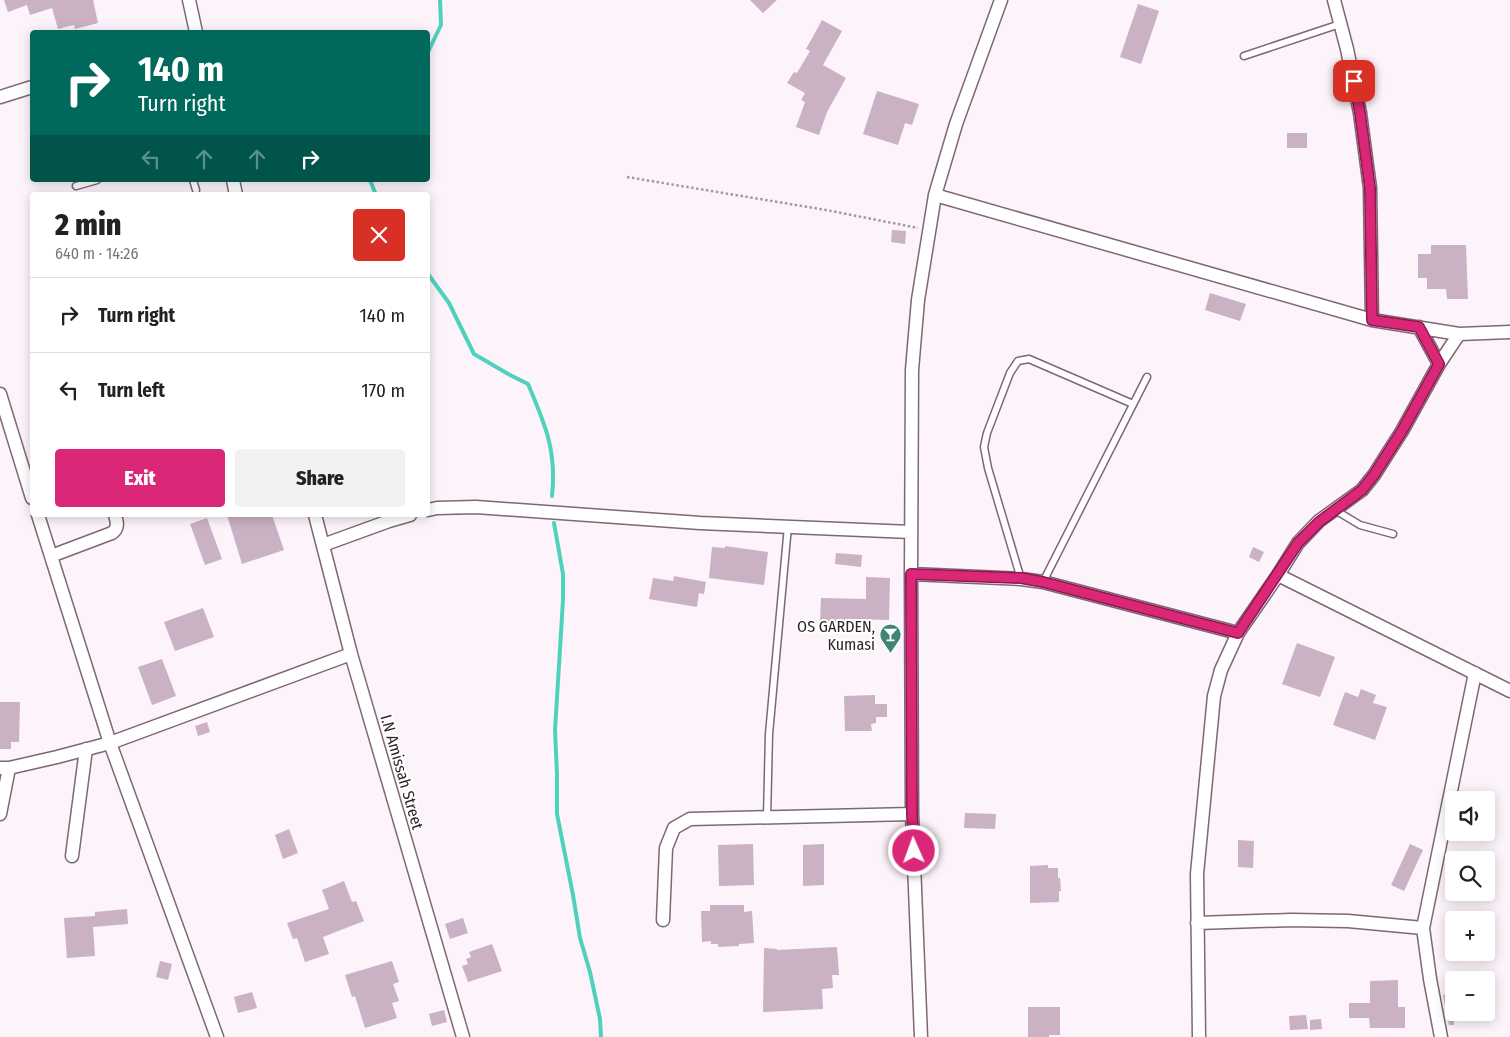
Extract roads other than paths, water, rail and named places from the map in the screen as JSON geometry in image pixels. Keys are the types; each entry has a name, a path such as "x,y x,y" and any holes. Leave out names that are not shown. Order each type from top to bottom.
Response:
{"street":[{"path":"189,0 196,30"},
{"path":"922,1037 912,814 912,370 918,300 935,195 956,124 1002,0"},
{"path":"1334,0 1360,113 1370,188 1372,320"},
{"path":"0,97 30,88"},
{"path":"935,195 1372,320 1459,334 1510,332"},
{"path":"1419,327 1439,364"},
{"path":"1199,1037 1197,874 1214,696 1221,670 1238,633 1298,543 1319,522 1362,490 1374,475 1402,431 1439,364 1459,334"},
{"path":"0,394 30,492"},
{"path":"430,510 476,507 700,523 911,532"},
{"path":"39,517 110,743 217,1037"},
{"path":"51,556 112,533 116,530 118,523 116,517"},
{"name":"I.N Amissah Street","path":"316,517 351,654 463,1037"},
{"path":"323,545 402,517"},
{"path":"911,574 1021,578 1043,582 1238,633"},
{"path":"1278,574 1510,691"},
{"path":"0,814 4,768 110,743 351,654"},
{"path":"1441,1037 1423,928 1474,673"},
{"path":"72,856 86,749"},
{"path":"663,920 666,848 674,828 690,819 912,814"},
{"path":"1197,923 1291,920 1423,928"}],"lane":[{"path":"1244,56 1340,24"},
{"path":"76,186 90,182"},
{"path":"194,182 196,190"},
{"path":"1021,578 988,468 984,447 987,433 1010,373 1018,361 1029,359 1133,404"},
{"path":"1043,582 1147,377"},
{"path":"1335,510 1360,525 1394,534"},
{"path":"767,818 770,734 788,526"}],"waterway":[{"path":"430,48 441,25 440,0"},
{"path":"371,182 375,192"},
{"path":"430,277 449,303 474,354 528,384 540,412 551,451 553,465 552,496"},
{"path":"554,523 563,574 555,730 557,814 580,938 590,972 600,1019 601,1037"}],"place":[{"name":"OS GARDEN, Kumasi","path":"891,654"}]}
